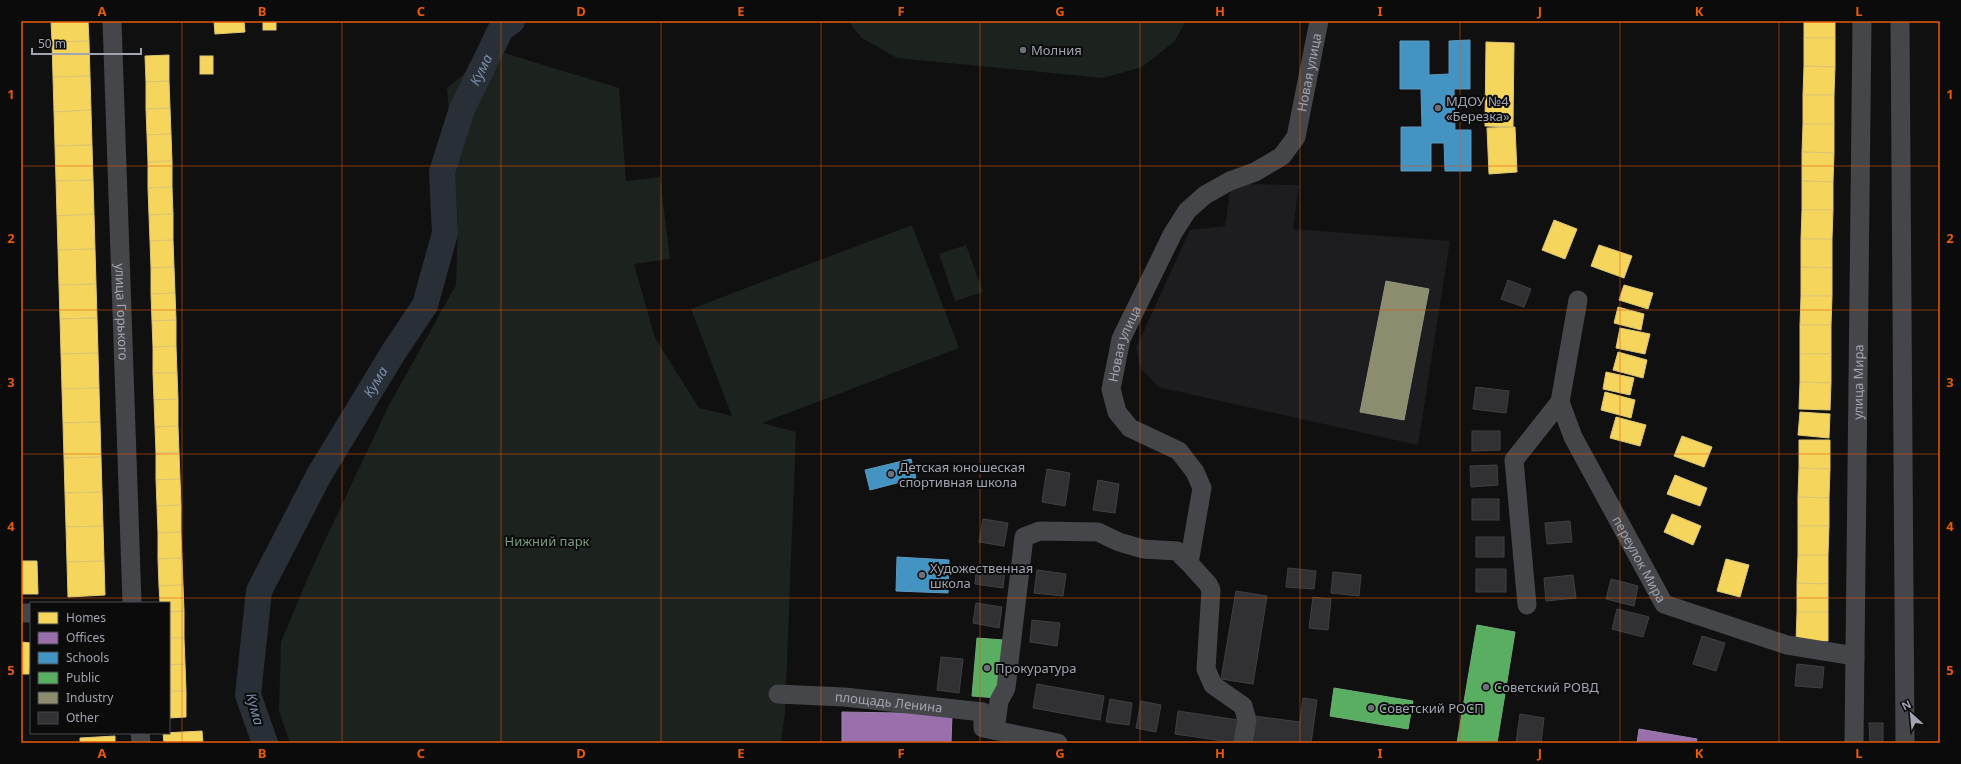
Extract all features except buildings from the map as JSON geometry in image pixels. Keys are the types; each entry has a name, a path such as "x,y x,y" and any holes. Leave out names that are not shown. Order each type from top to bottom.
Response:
{"street":[{"name":"улица Горького","path":"112,21 132,602"},
{"name":"Новая улица","path":"1189,563 1202,488 1195,472 1179,451 1130,428 1117,412 1111,389 1121,340 1173,233 1187,211 1205,195 1230,181 1255,172 1282,156 1296,137 1319,21"},
{"name":"улица Мира","path":"1854,743 1862,21"},
{"path":"1902,21 1905,743"},
{"path":"1528,605 1514,460 1560,402 1578,300"},
{"name":"переулок Мира","path":"1560,402 1573,437 1664,604 1787,645 1855,656"},
{"path":"1058,743 988,734 999,702 1006,688 1024,537 1040,531 1098,532 1119,542 1143,548 1177,552 1189,563 1208,584 1211,590 1206,669 1213,685 1243,706 1247,720 1244,743"},
{"name":"площадь Ленина","path":"778,694 844,697 983,712 988,734"}],"shaded area":[{"path":"1231,184 1299,185 1293,229 1450,241 1418,445 1158,387 1141,369 1136,348 1190,230 1225,226"}],"green space":[{"name":"Молния","path":"848,21 1186,21 1175,41 1142,67 1103,78 897,58 862,38"},
{"name":"Нижний парк","path":"494,50 619,88 626,181 660,177 670,259 634,264 655,338 699,408 732,416 691,309 912,225 959,348 762,423 796,432 785,713 781,743 290,743 279,711 281,642 312,568 388,407 456,285 458,221 447,88"},
{"path":"966,245 983,292 955,301 939,254"}],"waterway":[{"name":"Кума","path":"265,743 248,695 259,591 319,475 393,353 425,305 445,233 442,172 462,109 501,29 512,21"}],"place":[{"name":"Молния","path":"1023,50"},
{"name":"МДОУ №4 «Березка»","path":"1438,108"},
{"name":"Детская юношеская спортивная школа","path":"891,474"},
{"name":"Художественная школа","path":"922,575"},
{"name":"Прокуратура","path":"987,668"},
{"name":"Советский РОВД","path":"1486,687"},
{"name":"Советский РОСП","path":"1371,708"}]}
